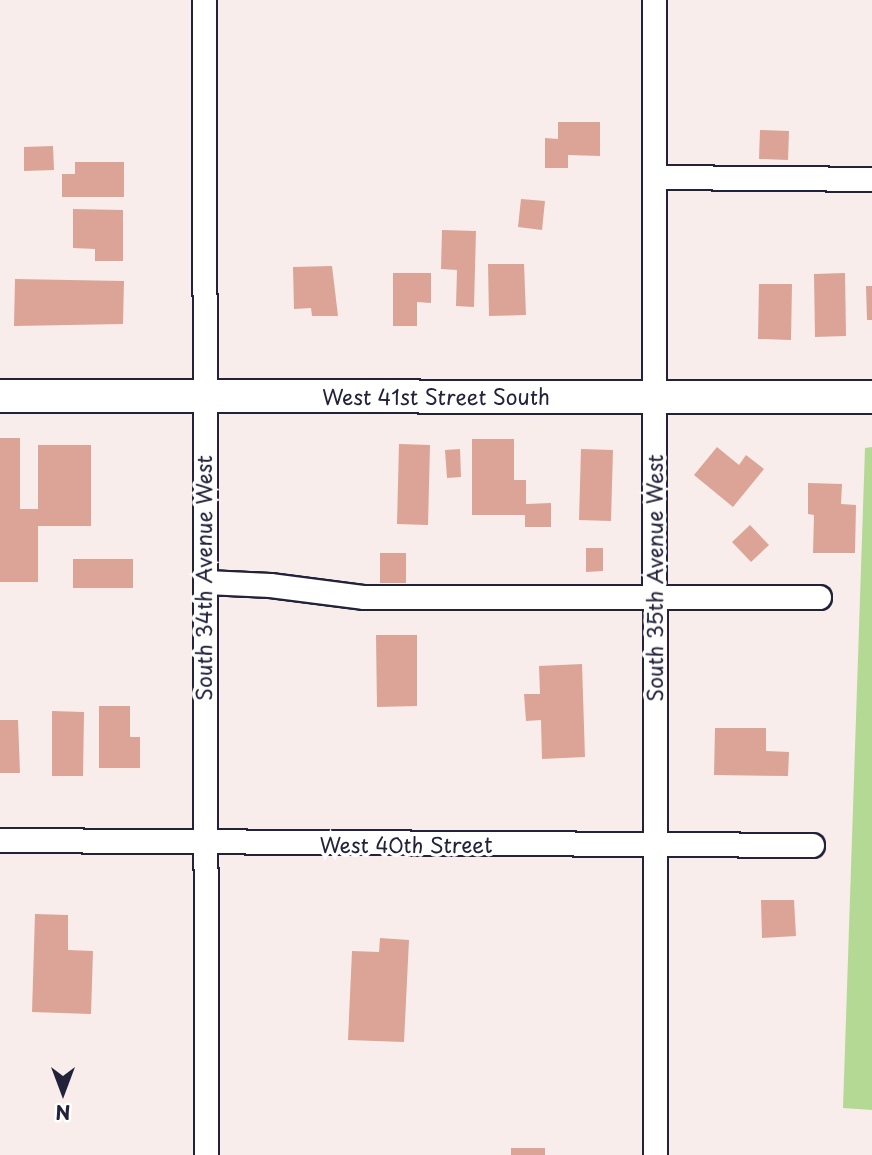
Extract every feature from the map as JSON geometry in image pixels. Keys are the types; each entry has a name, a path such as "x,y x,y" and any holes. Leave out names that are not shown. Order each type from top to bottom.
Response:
{"main road":[{"name":"West 41st Street South","path":"0,396 872,397"}],"street":[{"name":"South 34th Avenue West","path":"204,0 205,582 202,844 205,1155"},
{"name":"South 35th Avenue West","path":"654,0 653,845 656,1155"},
{"path":"654,177 872,179"},
{"path":"205,582 270,585 365,597 819,597"},
{"name":"West 40th Street","path":"0,840 202,844 812,845"}],"green space":[{"path":"872,447 872,1110 843,1108 865,448"}],"building":[{"path":"558,122 600,122 600,156 568,155 568,168 545,168 545,138 558,139"},
{"path":"760,130 789,131 788,160 759,159"},
{"path":"53,146 54,170 24,171 24,147"},
{"path":"75,162 124,162 124,197 62,197 62,174 75,174"},
{"path":"521,199 545,201 542,230 518,227"},
{"path":"73,209 123,210 123,261 95,261 95,249 73,248"},
{"path":"442,230 476,231 474,307 456,306 457,270 441,269"},
{"path":"488,264 524,264 526,315 489,316"},
{"path":"332,266 338,316 312,316 311,308 294,309 293,267"},
{"path":"393,273 431,273 431,303 417,302 417,326 393,326"},
{"path":"845,273 846,336 815,337 814,274"},
{"path":"15,279 124,281 123,324 14,326"},
{"path":"759,284 792,284 791,340 758,339"},
{"path":"866,286 872,286 872,320 867,320"},
{"path":"0,438 20,438 20,509 38,509 38,445 91,445 91,526 38,526 38,582 0,582"},
{"path":"472,439 514,439 514,480 526,480 526,504 551,503 551,527 525,527 525,515 472,515"},
{"path":"399,444 430,445 428,525 397,524"},
{"path":"717,447 739,465 746,455 764,469 733,507 694,475"},
{"path":"460,449 461,477 447,478 445,450"},
{"path":"581,449 613,450 611,521 579,520"},
{"path":"808,483 842,484 841,504 856,505 855,553 813,553 814,515 808,514"},
{"path":"750,525 769,545 751,562 732,542"},
{"path":"586,548 603,548 603,571 586,572"},
{"path":"380,553 406,553 406,583 380,583"},
{"path":"73,559 133,559 133,588 73,588"},
{"path":"376,635 417,635 417,706 377,707"},
{"path":"582,664 585,757 542,759 541,720 526,721 524,694 540,694 539,666"},
{"path":"99,706 130,706 130,737 140,737 140,768 99,768"},
{"path":"52,711 84,712 83,776 52,776"},
{"path":"0,720 18,720 20,773 0,773"},
{"path":"715,728 766,728 766,751 789,752 788,776 714,775"},
{"path":"761,900 794,900 796,936 762,938"},
{"path":"35,914 68,915 68,950 93,951 91,1014 32,1012"},
{"path":"380,938 409,940 404,1042 348,1040 352,951 379,952"},
{"path":"511,1148 545,1148 545,1155 511,1155"}]}
